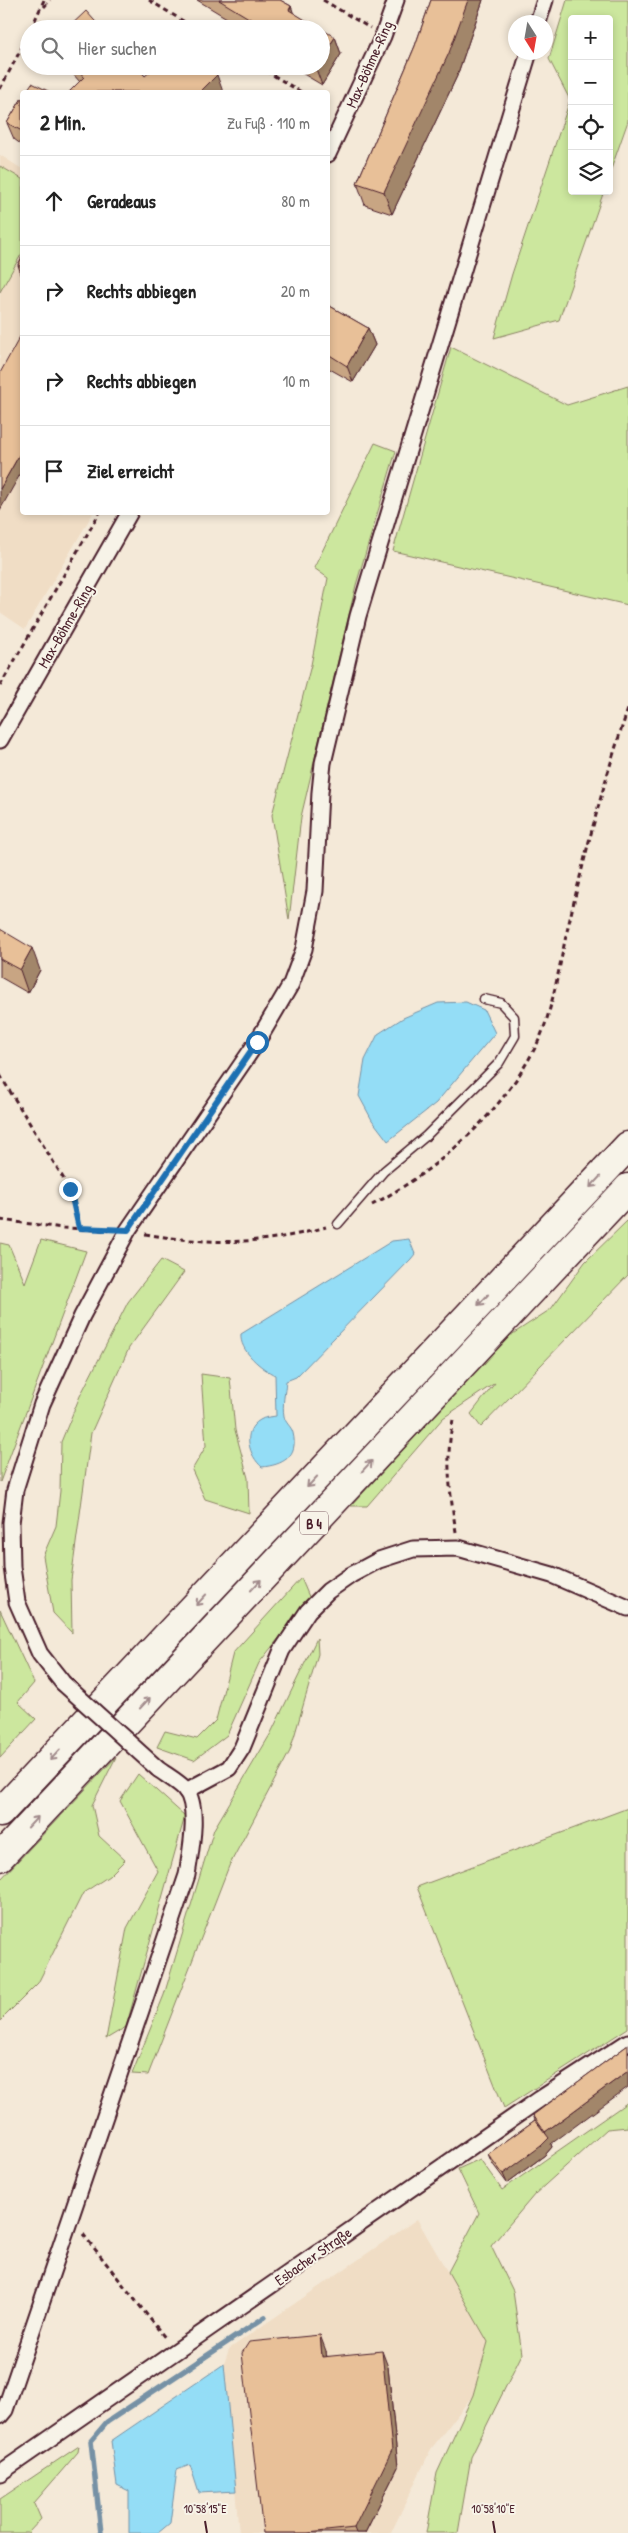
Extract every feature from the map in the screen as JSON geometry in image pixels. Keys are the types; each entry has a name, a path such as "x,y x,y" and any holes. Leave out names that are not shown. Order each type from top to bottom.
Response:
{"highway":[{"name":"B 4","path":"0,1813 628,1146"},
{"name":"B 4","path":"0,1857 628,1188"}],"street":[{"name":"Max-Böhme-Ring","path":"330,150 383,36 396,0"},
{"path":"540,15 545,0"},
{"path":"0,2416 5,2410 187,1875 194,1832 193,1814 186,1791 63,1683 40,1654 17,1602 12,1567 11,1532 15,1490 42,1404 57,1368 128,1230 257,1042 291,984 304,949 315,891 320,792 324,762 358,616 527,60"},
{"name":"Max-Böhme-Ring","path":"0,740 128,515"},
{"path":"186,1791 229,1768 242,1748 282,1650 308,1611 328,1591 351,1575 388,1558 413,1549 458,1548 552,1575 628,1608"},
{"name":"Esbacher Straße","path":"0,2473 532,2105 628,2042"}],"lane":[{"path":"338,1224 384,1172 459,1105 499,1063 509,1049 514,1036 514,1017 501,1003 484,998"}],"path":[{"path":"36,20 44,0"},
{"path":"41,9 50,0"},
{"path":"149,0 181,20"},
{"path":"323,0 383,36"},
{"path":"0,89 20,51"},
{"path":"273,75 298,90"},
{"path":"0,686 98,515"},
{"path":"370,1206 401,1190 438,1163 497,1107 521,1074 539,1042 584,860 628,709"},
{"path":"0,1075 70,1189 79,1228"},
{"path":"0,1220 79,1228 128,1230 187,1241 257,1242 292,1237 338,1224"},
{"path":"453,1420 448,1443 448,1476 458,1548"},
{"path":"69,2219 90,2241 176,2351"}],"shaded area":[{"path":"0,155 20,168 20,515 92,515 25,629 0,612"},
{"path":"417,2219 488,2342 473,2395 431,2449 391,2533 239,2533 224,2364 229,2349"}],"green space":[{"path":"567,0 628,0 628,121 613,164 613,15 568,15 568,96 550,60 553,60 553,46"},
{"path":"568,106 568,195 603,195 559,320 494,338 512,274"},
{"path":"0,166 20,178 20,257 0,292"},
{"path":"451,347 567,405 628,386 628,605 393,551"},
{"path":"375,443 396,451 356,585 301,817 289,920 272,815 311,665 328,578 314,568"},
{"path":"628,1220 628,1275 481,1427 471,1414 495,1383 443,1418 367,1506 351,1506 505,1339 551,1309 585,1262"},
{"path":"41,1240 86,1251 0,1482 0,1243 9,1245 25,1283"},
{"path":"161,1260 184,1272 129,1348 91,1433 71,1580 72,1633 53,1613 43,1556 56,1526 60,1491 61,1442 80,1396 128,1302"},
{"path":"201,1374 230,1378 235,1430 248,1478 249,1513 205,1499 192,1470 206,1446"},
{"path":"301,1578 310,1599 259,1663 227,1735 194,1760 157,1747 165,1731 197,1739 216,1720 233,1653"},
{"path":"0,1610 34,1683 18,1702 36,1719 0,1758"},
{"path":"317,1638 318,1654 290,1751 229,1866 148,2075 132,2074 164,1995 214,1829 271,1733"},
{"path":"116,1757 92,1805 99,1836 125,1860 109,1876 83,1893 38,1983 0,2021 0,1880"},
{"path":"138,1774 185,1816 126,2027 106,2039 127,1928 158,1871 120,1801"},
{"path":"628,1808 628,2028 504,2108 417,1887"},
{"path":"628,2102 628,2127 607,2129 535,2194 491,2246 513,2291 522,2354 471,2457 458,2533 426,2533 437,2473 473,2395 488,2342 448,2272 479,2213 458,2169 480,2159 502,2190"},
{"path":"79,2446 78,2452 34,2503 41,2519 28,2533 0,2533 0,2499"}],"water":[{"path":"466,1002 484,1010 495,1033 436,1103 388,1141 372,1120 359,1096 365,1060 378,1034 403,1018 438,1003"},
{"path":"409,1239 415,1254 411,1259 296,1377 286,1381 283,1412 293,1433 294,1448 291,1454 282,1462 262,1467 254,1457 249,1444 249,1437 250,1430 260,1420 276,1416 275,1375 258,1364 247,1353 241,1340 241,1334 392,1241"},
{"path":"224,2364 236,2491 199,2493 190,2465 177,2470 170,2523 158,2533 129,2533 129,2491 117,2485 111,2441"}],"building":[{"path":"219,0 280,0 291,6 289,10 305,20 252,20"},
{"path":"431,0 468,0 449,53 384,192 357,183 415,46"},
{"path":"86,11 94,20 76,20"},
{"path":"330,34 335,37 330,45"},
{"path":"82,75 217,75 202,90 71,90 84,77"},
{"path":"32,83 46,90 27,90"},
{"path":"20,101 20,130 7,123"},
{"path":"330,306 368,328 347,366 330,355"},
{"path":"20,337 20,454 0,489 0,373"},
{"path":"0,929 32,948 20,970 0,959"},
{"path":"628,2045 628,2071 545,2132 533,2115"},
{"path":"535,2120 549,2138 503,2174 488,2154"},
{"path":"320,2335 322,2357 382,2351 392,2450 354,2528 308,2533 263,2533 242,2353 249,2342"}],"waterway":[{"path":"101,2533 91,2441 107,2422 265,2317"}],"route":[{"path":"70,1189 79,1228 128,1230 257,1042"}]}
